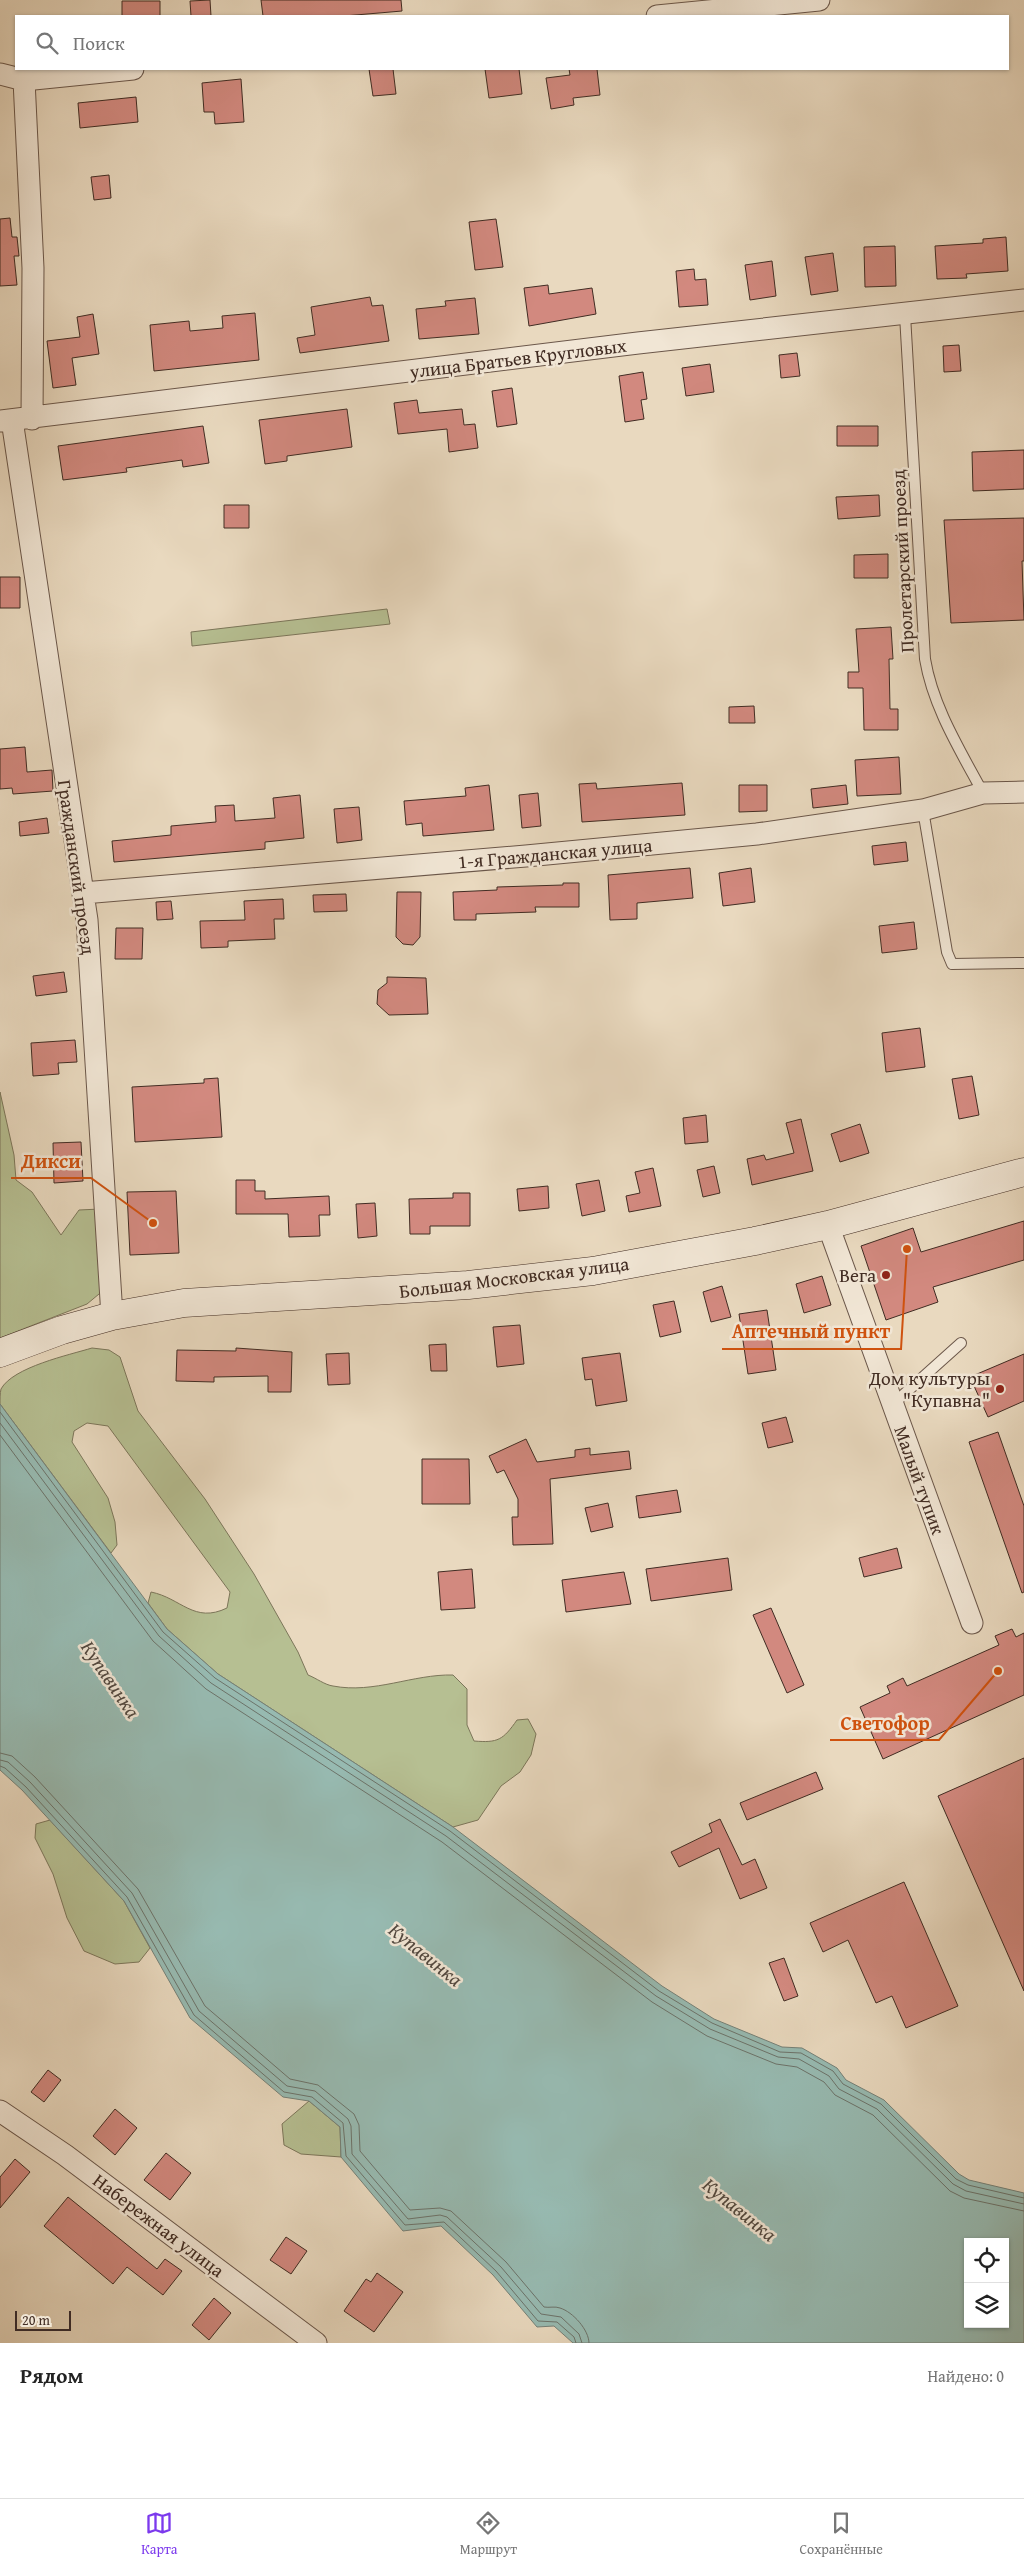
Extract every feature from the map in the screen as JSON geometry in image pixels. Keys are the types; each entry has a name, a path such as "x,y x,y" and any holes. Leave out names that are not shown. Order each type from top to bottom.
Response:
{"main road":[{"name":"Большая Московская улица","path":"0,1353 62,1330 112,1316 184,1303 468,1285 592,1271 755,1241 828,1225 1024,1172"}],"street":[{"path":"667,15 819,0"},
{"path":"0,74 24,80 124,70"},
{"name":"Гражданский проезд","path":"24,80 33,268 15,420 87,920 112,1316"},
{"name":"улица Братьев Кругловых","path":"15,420 638,343 905,315 1024,300"},
{"name":"1-я Гражданская улица","path":"83,892 526,856 748,835 923,810 983,793 1024,792"},
{"name":"Малый тупик","path":"828,1225 972,1623"},
{"name":"Набережная улица","path":"0,2111 65,2155 296,2326 316,2343"}],"lane":[{"name":"Пролетарский проезд","path":"905,315 924,658 929,682 953,737 983,793"},
{"path":"923,810 947,952 952,964 1024,963"},
{"path":"893,1404 961,1343"}],"green space":[{"path":"387,609 390,624 192,646 191,632"},
{"path":"0,1092 14,1155 16,1180 32,1192 61,1235 79,1210 100,1209 105,1289 87,1304 0,1338"},
{"path":"92,1348 109,1350 120,1357 138,1411 205,1499 254,1574 298,1652 308,1675 330,1685 363,1688 423,1677 453,1675 467,1689 467,1725 474,1741 494,1741 499,1739 508,1732 517,1720 528,1719 536,1734 531,1755 520,1772 501,1786 478,1820 453,1827 218,1674 167,1629 148,1603 151,1592 171,1599 196,1612 205,1613 227,1608 230,1592 108,1426 87,1423 74,1431 72,1442 108,1498 115,1522 117,1545 111,1553 0,1404 1,1389 7,1381 17,1374 56,1358"},
{"path":"50,1820 124,1901 150,1948 139,1962 115,1964 84,1951 67,1918 53,1874 35,1838 36,1824"},
{"path":"309,2101 340,2127 341,2157 301,2154 284,2145 282,2124"}],"water":[{"name":"Купавинка","path":"0,1404 167,1629 218,1674 453,1827 662,1986 714,2019 782,2047 802,2048 837,2068 846,2080 884,2100 959,2174 969,2180 1024,2193 1024,2343 573,2343 554,2326 537,2327 493,2275 441,2226 403,2231 341,2157 340,2127 309,2101 283,2097 190,2018 124,1901 22,1790 0,1770"}],"building":[{"path":"210,0 211,15 191,15 190,1"},
{"path":"261,0 401,0 402,11 356,15 263,15"},
{"path":"122,1 160,1 160,15 122,15"},
{"path":"369,70 393,70 396,94 373,96"},
{"path":"485,70 519,70 522,94 489,98"},
{"path":"569,70 597,70 600,95 573,98 574,105 551,109 546,78 570,75"},
{"path":"241,79 244,122 215,124 214,112 204,112 202,83"},
{"path":"136,97 138,122 80,128 78,103"},
{"path":"109,175 111,198 94,200 91,177"},
{"path":"10,218 12,237 17,237 19,256 14,256 17,285 0,286 0,219"},
{"path":"496,219 503,267 475,270 469,222"},
{"path":"1006,237 1008,271 966,274 967,278 937,279 935,246 983,243 983,239"},
{"path":"895,246 896,286 865,287 864,247"},
{"path":"833,253 838,291 811,295 805,257"},
{"path":"772,261 776,296 750,300 745,265"},
{"path":"694,269 695,280 706,279 708,305 679,307 676,271"},
{"path":"548,285 549,294 592,288 596,314 529,326 524,288"},
{"path":"370,297 372,306 383,305 389,341 300,353 297,338 315,335 311,307"},
{"path":"475,298 479,334 419,339 416,309 446,306 445,301"},
{"path":"255,313 259,360 154,371 150,325 189,321 190,331 223,328 222,316"},
{"path":"93,314 99,354 72,358 76,385 53,388 47,341 80,337 77,317"},
{"path":"959,345 961,371 944,372 943,346"},
{"path":"797,353 800,376 781,378 779,355"},
{"path":"710,364 714,392 686,396 682,368"},
{"path":"643,372 647,399 641,400 644,419 625,422 619,376"},
{"path":"512,388 517,424 497,427 492,391"},
{"path":"417,400 419,413 462,409 464,425 475,424 478,448 449,452 447,429 398,434 394,403"},
{"path":"347,409 352,447 287,456 287,461 265,464 259,420"},
{"path":"203,426 209,463 183,467 182,460 126,468 127,472 63,480 58,446"},
{"path":"837,426 878,426 878,446 837,446"},
{"path":"1024,450 1024,489 973,491 972,452"},
{"path":"879,495 880,516 838,519 836,497"},
{"path":"224,505 249,505 249,528 224,528"},
{"path":"1024,518 1024,561 1022,561 1024,620 951,623 944,520"},
{"path":"888,554 888,578 854,578 854,555"},
{"path":"0,577 20,577 20,608 0,608"},
{"path":"891,627 893,659 889,659 890,709 898,709 898,730 864,730 863,688 848,688 848,672 859,672 856,629"},
{"path":"754,706 755,723 729,723 729,707"},
{"path":"25,747 27,772 52,770 53,791 13,794 12,788 0,789 0,749"},
{"path":"899,757 901,794 857,796 855,760"},
{"path":"596,783 597,789 682,783 685,815 582,822 579,784"},
{"path":"489,785 494,830 423,836 422,823 406,825 404,801 466,796 465,788"},
{"path":"739,785 767,785 767,811 739,812"},
{"path":"846,785 848,804 813,808 811,789"},
{"path":"538,793 541,826 522,828 519,795"},
{"path":"300,795 304,838 265,842 265,849 114,862 112,841 171,835 171,826 216,822 215,806 234,805 235,821 275,818 273,798"},
{"path":"359,807 362,840 337,843 334,809"},
{"path":"47,818 49,833 20,836 19,822"},
{"path":"906,842 908,861 874,865 872,846"},
{"path":"690,868 693,898 637,903 637,919 610,920 608,875"},
{"path":"751,868 755,902 723,906 719,873"},
{"path":"563,883 579,883 579,907 535,907 536,912 476,914 476,920 454,920 453,892 497,890 497,887 563,885"},
{"path":"397,892 421,892 420,937 413,945 403,944 396,937"},
{"path":"346,894 347,911 314,912 313,895"},
{"path":"283,899 284,919 274,919 275,939 228,941 228,947 201,948 200,921 245,920 244,901"},
{"path":"171,901 173,919 157,920 156,902"},
{"path":"914,922 917,949 882,953 879,926"},
{"path":"116,928 143,928 142,959 115,959"},
{"path":"64,972 67,992 36,996 33,976"},
{"path":"387,977 426,978 428,1014 389,1015 377,1004 378,990 387,983"},
{"path":"920,1028 925,1067 886,1072 882,1033"},
{"path":"75,1040 77,1062 58,1063 59,1074 33,1076 31,1043"},
{"path":"972,1076 979,1115 959,1119 952,1079"},
{"path":"218,1078 222,1137 135,1142 132,1087 204,1083 204,1079"},
{"path":"706,1115 708,1142 685,1144 683,1118"},
{"path":"801,1119 813,1171 752,1185 747,1159 764,1155 766,1160 794,1153 786,1123"},
{"path":"860,1124 869,1153 840,1162 831,1134"},
{"path":"81,1142 83,1181 54,1183 53,1143"},
{"path":"714,1166 720,1193 703,1197 697,1170"},
{"path":"653,1168 661,1206 629,1212 626,1196 640,1193 635,1172"},
{"path":"236,1180 255,1180 255,1191 265,1191 265,1199 329,1196 330,1215 319,1215 320,1236 289,1237 288,1214 236,1214"},
{"path":"599,1180 605,1211 582,1216 576,1184"},
{"path":"548,1186 549,1208 519,1211 517,1189"},
{"path":"176,1191 179,1253 130,1255 127,1192"},
{"path":"453,1193 470,1193 470,1226 430,1226 430,1234 410,1234 409,1199 453,1198"},
{"path":"375,1203 377,1236 358,1238 356,1204"},
{"path":"1024,1221 1024,1260 933,1287 938,1302 886,1320 861,1246 913,1228 921,1252"},
{"path":"822,1276 831,1305 804,1313 796,1284"},
{"path":"722,1286 731,1317 711,1322 703,1292"},
{"path":"674,1301 681,1332 660,1337 653,1305"},
{"path":"767,1310 776,1370 748,1374 739,1314"},
{"path":"520,1325 524,1364 497,1367 493,1327"},
{"path":"446,1344 447,1371 431,1371 429,1345"},
{"path":"236,1348 292,1352 291,1392 268,1392 268,1376 214,1377 214,1382 176,1381 177,1350 236,1351"},
{"path":"349,1353 350,1384 328,1385 326,1354"},
{"path":"620,1353 627,1401 596,1406 592,1379 585,1380 582,1358"},
{"name":"Дом культуры \"Купавна\"","path":"1024,1354 1024,1401 988,1417 970,1377"},
{"path":"786,1417 793,1442 768,1448 762,1423"},
{"path":"998,1432 1024,1506 1024,1592 1022,1593 969,1442"},
{"path":"526,1439 537,1462 575,1457 575,1450 590,1448 590,1455 629,1451 631,1469 550,1479 553,1544 513,1545 512,1517 518,1517 518,1499 504,1470 497,1473 489,1456"},
{"path":"422,1459 469,1459 470,1504 422,1504"},
{"path":"677,1490 681,1512 639,1518 636,1496"},
{"path":"608,1503 613,1527 591,1532 585,1508"},
{"path":"897,1548 902,1568 864,1577 859,1558"},
{"path":"728,1558 732,1590 651,1601 646,1569"},
{"path":"472,1569 475,1608 441,1610 438,1572"},
{"path":"624,1572 631,1604 566,1612 562,1580"},
{"path":"771,1608 804,1685 787,1693 753,1615"},
{"path":"1012,1629 1016,1637 1024,1633 1024,1695 883,1759 860,1707 890,1693 887,1686 903,1678 907,1686 999,1645 995,1636"},
{"path":"1024,1758 1024,1991 938,1796"},
{"path":"816,1772 823,1789 747,1820 740,1803"},
{"path":"720,1819 742,1865 755,1859 767,1888 740,1899 719,1848 679,1867 671,1852 712,1832 709,1824"},
{"path":"904,1882 958,2006 906,2028 892,1996 876,2003 848,1940 823,1952 810,1923"},
{"path":"784,1958 798,1996 784,2001 769,1963"},
{"path":"48,2070 61,2080 44,2102 31,2092"},
{"path":"115,2109 137,2128 115,2155 93,2136"},
{"path":"166,2153 191,2173 170,2200 144,2180"},
{"path":"15,2159 30,2172 0,2208 0,2177"},
{"path":"68,2197 157,2269 165,2259 182,2271 163,2295 127,2267 113,2284 44,2226"},
{"path":"286,2237 307,2251 291,2274 270,2260"},
{"path":"377,2273 403,2292 374,2332 344,2311 366,2279 371,2282"},
{"path":"214,2298 231,2313 209,2340 192,2325"}],"place":[{"name":"Дикси","path":"153,1223"},
{"name":"Аптечный пункт","path":"907,1249"},
{"name":"Вега","path":"886,1275"},
{"name":"Дом культуры \"Купавна\"","path":"1000,1389"},
{"name":"Светофор","path":"998,1671"}]}
